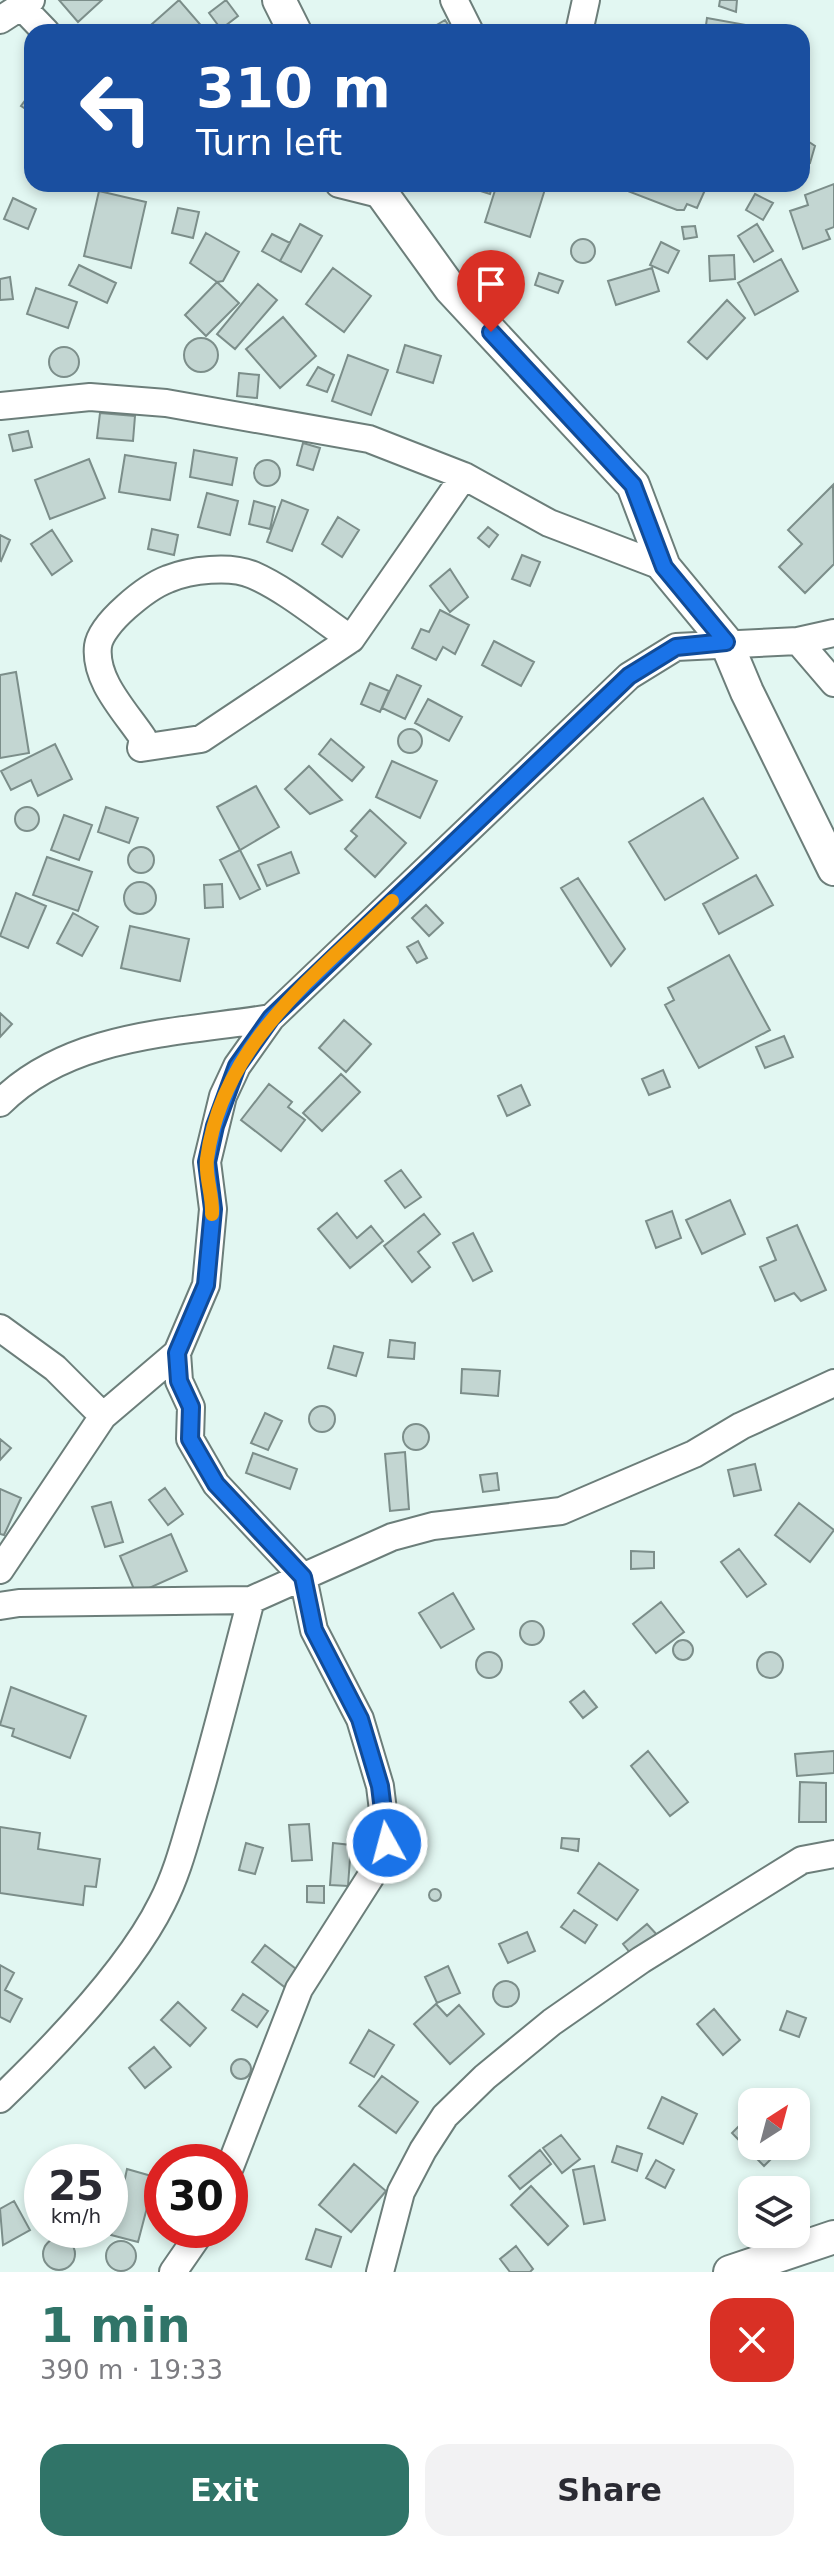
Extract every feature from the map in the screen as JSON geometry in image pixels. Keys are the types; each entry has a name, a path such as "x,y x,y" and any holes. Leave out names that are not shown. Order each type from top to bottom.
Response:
{"street":[{"path":"279,0 291,24"},
{"path":"454,0 466,24"},
{"path":"581,24 586,0"},
{"path":"18,9 36,24"},
{"path":"381,192 450,288 633,485 664,567 726,642 747,692 834,869"},
{"path":"0,406 90,397 181,406 369,439 464,476 549,523 664,567"},
{"path":"351,639 252,574 220,569 168,579 112,621 98,644 101,676 143,738 141,748 201,739 351,639 464,476"},
{"path":"0,1570 103,1416 177,1353 206,1285 213,1209 207,1162 219,1111 237,1066 271,1018 629,676 676,647 726,642 798,641 834,633"},
{"path":"798,641 834,683"},
{"path":"0,1103 29,1076 119,1040 271,1018"},
{"path":"0,1328 55,1368 103,1416"},
{"path":"177,1353 179,1381 191,1407 190,1439 216,1484 303,1577 314,1630 360,1719 380,1786 387,1843 380,1862 299,1989 239,2144"},
{"path":"0,1606 19,1603 251,1600 406,1533 433,1526 561,1511 694,1454 741,1426 834,1383"},
{"path":"0,2099 55,2047 144,1935 163,1902 178,1865 210,1758 251,1600"},
{"path":"380,2272 401,2192 423,2150 445,2116 485,2077 552,2022 641,1960 802,1860 834,1854"},
{"path":"730,2272 834,2237"},
{"path":"173,2272 190,2248"}],"building":[{"path":"59,0 102,0 78,22"},
{"path":"179,0 200,24 152,24"},
{"path":"226,0 238,16 228,24 217,24 209,13"},
{"path":"720,0 737,0 736,12 719,6"},
{"path":"707,18 740,24 706,24"},
{"path":"810,143 815,146 810,163"},
{"path":"834,184 834,227 826,230 830,239 803,249 790,211 808,205 805,195"},
{"path":"99,192 146,202 131,268 84,256"},
{"path":"494,192 544,192 530,237 485,222"},
{"path":"630,192 704,192 697,208 687,204 684,210"},
{"path":"755,194 773,203 763,220 746,210"},
{"path":"13,198 36,209 28,229 4,219"},
{"path":"178,208 199,212 193,238 172,233"},
{"path":"300,224 322,236 301,272 280,261"},
{"path":"757,224 773,251 754,262 738,236"},
{"path":"695,226 697,237 684,239 682,227"},
{"path":"206,233 239,252 223,281 217,282 190,263"},
{"path":"272,234 290,243 280,261 262,251"},
{"path":"583,239 594,246 595,251 588,262 583,263 572,256 571,251 578,240"},
{"path":"661,242 679,251 668,273 650,265"},
{"path":"734,255 735,279 710,281 709,256"},
{"path":"781,259 798,291 755,315 738,283"},
{"path":"79,265 116,283 107,303 69,285"},
{"path":"333,268 371,296 344,332 306,304"},
{"path":"652,268 659,291 616,305 608,281"},
{"path":"539,273 563,281 558,293 535,285"},
{"path":"10,277 13,299 0,300 0,279"},
{"path":"217,282 239,303 206,336 185,315"},
{"path":"258,284 277,300 235,349 217,334"},
{"path":"36,288 77,302 68,328 27,314"},
{"path":"727,300 745,318 707,359 688,342"},
{"path":"283,317 316,356 280,388 246,349"},
{"path":"201,338 213,343 218,355 213,367 201,372 189,367 184,355 189,343"},
{"path":"405,345 441,356 433,383 397,372"},
{"path":"64,347 74,352 79,362 74,372 64,377 54,372 49,362 54,352"},
{"path":"348,355 388,370 371,415 332,401"},
{"path":"318,367 334,375 327,392 307,385"},
{"path":"239,373 259,375 257,398 237,396"},
{"path":"100,413 135,416 133,441 97,438"},
{"path":"28,431 32,447 13,451 9,435"},
{"path":"303,443 320,448 313,470 297,465"},
{"path":"194,450 237,458 232,485 190,477"},
{"path":"125,455 176,463 170,500 119,492"},
{"path":"89,459 105,498 50,519 35,480"},
{"path":"267,460 276,464 280,473 276,482 267,486 258,482 254,473 258,464"},
{"path":"833,485 834,564 805,593 779,567 802,544 788,530"},
{"path":"207,493 238,501 230,535 198,527"},
{"path":"282,500 308,510 292,551 267,542"},
{"path":"254,501 275,507 270,529 249,524"},
{"path":"338,517 359,530 342,557 322,544"},
{"path":"488,527 498,535 489,547 478,538"},
{"path":"152,529 178,535 174,555 148,549"},
{"path":"52,530 72,561 52,575 31,544"},
{"path":"0,535 10,540 1,561 0,560"},
{"path":"522,555 540,562 530,586 512,579"},
{"path":"450,569 468,597 450,612 430,586"},
{"path":"440,610 469,625 455,654 443,647 436,660 412,648 421,629 429,632"},
{"path":"494,641 534,662 521,686 482,665"},
{"path":"16,672 29,753 0,758 0,675"},
{"path":"397,675 421,686 405,719 382,708"},
{"path":"370,683 389,691 380,712 361,704"},
{"path":"428,699 462,717 449,741 415,723"},
{"path":"410,729 419,732 422,741 419,750 410,753 401,750 398,741 401,732"},
{"path":"331,739 364,767 352,781 319,754"},
{"path":"55,744 72,779 38,796 31,780 11,790 1,771"},
{"path":"392,761 437,781 420,818 376,797"},
{"path":"309,766 342,800 310,814 285,789"},
{"path":"256,786 279,827 240,850 217,807"},
{"path":"703,798 738,858 665,900 629,842"},
{"path":"22,807 32,807 39,814 39,824 32,831 22,831 15,824 15,814"},
{"path":"106,807 138,818 129,843 98,832"},
{"path":"370,810 406,843 375,877 345,849 357,836 351,831"},
{"path":"64,815 92,825 79,860 51,850"},
{"path":"141,847 150,851 154,860 150,869 141,873 132,869 128,860 132,851"},
{"path":"240,850 260,889 240,899 220,860"},
{"path":"291,852 299,873 267,886 258,865"},
{"path":"47,857 92,872 78,911 33,895"},
{"path":"756,875 773,905 719,934 703,904"},
{"path":"578,878 625,949 611,966 561,888"},
{"path":"140,882 151,887 156,898 151,909 140,914 129,909 124,898 129,887"},
{"path":"222,884 223,907 205,908 204,885"},
{"path":"16,893 46,906 28,948 0,936"},
{"path":"426,905 443,923 429,936 412,918"},
{"path":"73,913 98,927 82,956 57,943"},
{"path":"130,926 189,939 180,981 121,968"},
{"path":"418,941 427,958 417,963 407,947"},
{"path":"729,955 770,1030 699,1068 665,1005 674,1000 668,988"},
{"path":"0,1013 12,1024 0,1037"},
{"path":"344,1020 371,1044 346,1072 319,1048"},
{"path":"784,1036 793,1057 765,1068 756,1047"},
{"path":"663,1070 670,1087 649,1095 642,1079"},
{"path":"341,1074 360,1092 322,1131 303,1113"},
{"path":"269,1084 292,1102 288,1107 305,1120 281,1151 241,1120"},
{"path":"521,1085 530,1105 507,1116 498,1096"},
{"path":"401,1170 421,1197 405,1208 385,1181"},
{"path":"730,1200 745,1234 702,1254 686,1220"},
{"path":"672,1211 681,1238 656,1248 646,1221"},
{"path":"337,1213 357,1238 371,1226 383,1241 350,1268 318,1229"},
{"path":"424,1214 440,1234 418,1252 430,1267 412,1282 384,1246"},
{"path":"797,1225 826,1290 801,1301 794,1293 775,1301 760,1267 776,1260 767,1238"},
{"path":"473,1233 492,1271 473,1281 453,1243"},
{"path":"390,1340 415,1343 414,1359 388,1357"},
{"path":"334,1346 363,1353 356,1376 328,1368"},
{"path":"462,1369 500,1371 498,1396 461,1393"},
{"path":"322,1406 331,1410 335,1419 331,1428 322,1432 313,1428 309,1419 313,1410"},
{"path":"265,1413 282,1421 268,1450 251,1443"},
{"path":"416,1424 425,1428 429,1437 425,1446 416,1450 407,1446 403,1437 407,1428"},
{"path":"0,1439 11,1448 0,1460"},
{"path":"405,1452 409,1509 390,1511 385,1454"},
{"path":"253,1453 297,1469 290,1489 246,1473"},
{"path":"755,1464 761,1490 734,1496 728,1470"},
{"path":"497,1473 499,1490 483,1492 480,1475"},
{"path":"165,1488 183,1514 168,1525 149,1500"},
{"path":"0,1489 21,1498 4,1535 0,1534"},
{"path":"111,1502 123,1542 105,1547 92,1507"},
{"path":"799,1503 834,1530 810,1562 775,1535"},
{"path":"171,1534 187,1571 136,1594 120,1556"},
{"path":"739,1549 766,1584 747,1597 721,1562"},
{"path":"631,1551 654,1552 654,1568 631,1569"},
{"path":"453,1593 474,1629 441,1648 419,1613"},
{"path":"661,1602 684,1632 656,1653 633,1624"},
{"path":"532,1621 543,1628 544,1633 537,1644 532,1645 521,1638 520,1633 527,1622"},
{"path":"683,1640 690,1643 693,1650 690,1657 683,1660 676,1657 673,1650 676,1643"},
{"path":"489,1652 498,1656 502,1665 498,1674 489,1678 480,1674 476,1665 480,1656"},
{"path":"770,1652 779,1656 783,1665 779,1674 770,1678 761,1674 757,1665 761,1656"},
{"path":"11,1687 86,1716 70,1758 12,1736 14,1729 0,1725"},
{"path":"584,1691 597,1707 583,1718 570,1702"},
{"path":"648,1751 688,1802 670,1816 631,1766"},
{"path":"834,1751 834,1773 797,1776 795,1754"},
{"path":"800,1782 826,1783 826,1822 799,1822"},
{"path":"309,1824 312,1860 292,1861 289,1825"},
{"path":"0,1827 40,1833 38,1849 100,1859 96,1887 85,1886 83,1905 0,1893"},
{"path":"562,1838 579,1839 578,1851 561,1848"},
{"path":"246,1843 263,1848 255,1874 239,1870"},
{"path":"333,1843 351,1845 348,1886 330,1885"},
{"path":"599,1863 638,1890 617,1920 578,1893"},
{"path":"307,1886 324,1886 324,1903 307,1902"},
{"path":"435,1889 441,1895 435,1901 429,1895"},
{"path":"574,1910 597,1925 585,1943 561,1927"},
{"path":"647,1924 659,1937 635,1959 623,1944"},
{"path":"527,1932 535,1951 508,1963 499,1944"},
{"path":"265,1945 300,1972 287,1989 252,1962"},
{"path":"0,1965 14,1973 5,1990 22,1999 10,2022 0,2017"},
{"path":"448,1966 460,1993 437,2003 425,1977"},
{"path":"506,1981 515,1985 519,1994 515,2003 506,2007 497,2003 493,1994 497,1985"},
{"path":"243,1994 268,2011 257,2027 232,2010"},
{"path":"178,2002 206,2028 190,2046 161,2020"},
{"path":"436,2004 447,2016 459,2005 484,2034 450,2064 414,2024"},
{"path":"714,2009 740,2040 723,2055 697,2024"},
{"path":"787,2011 806,2018 799,2037 780,2030"},
{"path":"369,2030 394,2045 374,2077 350,2063"},
{"path":"154,2047 171,2067 145,2088 129,2068"},
{"path":"241,2059 248,2062 251,2069 248,2076 241,2079 234,2076 231,2069 234,2062"},
{"path":"382,2076 418,2102 396,2133 359,2106"},
{"path":"662,2097 697,2114 683,2144 648,2128"},
{"path":"561,2135 580,2159 562,2173 543,2148"},
{"path":"617,2146 642,2154 637,2171 612,2162"},
{"path":"540,2150 551,2164 520,2189 509,2176"},
{"path":"656,2160 674,2170 665,2188 646,2178"},
{"path":"354,2164 386,2191 351,2232 319,2205"},
{"path":"594,2166 605,2220 584,2224 573,2170"},
{"path":"128,2169 144,2174 144,2219 138,2242 128,2239"},
{"path":"531,2186 568,2226 548,2245 511,2205"},
{"path":"14,2201 24,2219 24,2233 3,2245 0,2209"},
{"path":"316,2229 341,2237 331,2267 306,2259"},
{"path":"128,2243 135,2250 135,2262 127,2270 115,2270 107,2262 108,2248 128,2248"},
{"path":"516,2246 533,2269 530,2272 510,2272 500,2259"},
{"path":"44,2248 74,2248 74,2260 65,2269 53,2269 44,2260"}],"slow traffic":[{"path":"212,1214 207,1162 223,1096 237,1066 271,1018 392,901"}],"route":[{"path":"387,1843 380,1786 360,1719 314,1630 303,1577 216,1484 190,1439 191,1407 179,1381 177,1353 206,1285 213,1209 207,1162 223,1096 237,1066 271,1018 629,676 676,647 726,642 664,567 633,485 491,332"}]}
